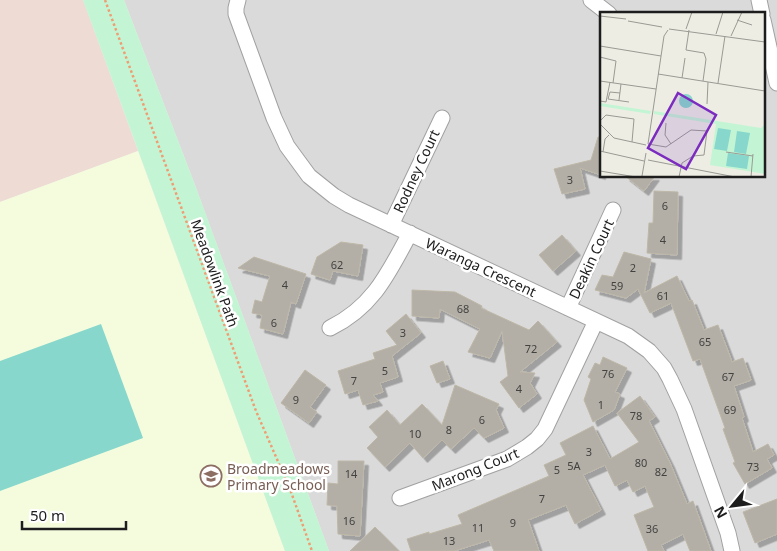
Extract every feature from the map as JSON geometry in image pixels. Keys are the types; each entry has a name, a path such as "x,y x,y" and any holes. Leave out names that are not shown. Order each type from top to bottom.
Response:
{"street":[{"name":"Waranga Crescent","path":"238,0 236,14 274,118 287,146 308,176 334,196 391,225 596,321 638,343 664,368 684,410 728,533 732,551"},
{"path":"591,0 606,12"},
{"path":"764,26 771,66 777,84 764,84"},
{"name":"Rodney Court","path":"391,225 442,118"},
{"name":"Deakin Court","path":"568,308 613,210"},
{"path":"330,328 344,321 366,303 388,274 410,233"},
{"name":"Marong Court","path":"400,498 507,459 537,439 545,429 557,405 596,321"},
{"name":"Waranga Crescent","path":"728,533 739,551"}],"path":[{"name":"Meadowlink Path","path":"105,0 256,411 290,490 312,551"}],"shaded area":[{"path":"0,0 83,0 138,151 0,202"},
{"path":"83,0 124,0 195,185 329,551 285,551"},
{"path":"124,0 777,0 777,551 329,551 195,185"},
{"path":"138,151 285,551 0,551 0,202"},
{"path":"101,324 143,438 0,491 0,361"}],"building":[{"path":"598,137 600,137 600,175 580,168 585,189 562,194 554,169 591,160"},
{"path":"628,178 654,178 644,191"},
{"path":"654,191 678,192 677,255 647,253 649,223 653,223"},
{"path":"562,235 576,251 553,271 539,255"},
{"path":"341,242 363,245 358,276 333,271 330,280 311,274 317,257"},
{"path":"624,252 651,259 644,293 677,276 689,301 692,300 704,330 718,325 732,362 743,358 751,380 734,386 744,417 742,418 753,452 768,444 774,455 767,459 772,468 745,484 733,463 735,462 723,429 725,428 700,359 693,361 671,303 650,313 638,289 626,298 595,290 602,275 613,277"},
{"path":"254,257 306,274 296,304 291,302 283,334 260,328 262,315 252,313 255,300 262,302 270,276 238,268"},
{"path":"412,290 455,292 482,306 481,308 529,330 538,321 557,342 520,372 535,373 530,383 537,394 519,408 500,382 508,376 502,331 490,358 468,352 480,329 440,309 439,318 412,316"},
{"path":"406,314 421,333 392,356 398,377 380,383 383,392 373,395 378,401 363,405 358,390 345,394 338,371 375,359 373,353 397,345 386,331"},
{"path":"603,357 627,368 615,392 620,394 614,410 593,422 584,400 591,379 588,377 595,363 600,365"},
{"path":"443,361 450,379 437,383 430,366"},
{"path":"305,370 326,385 310,407 317,412 309,423 281,403"},
{"path":"455,385 499,404 496,410 504,428 484,438 474,428 451,449 442,440 423,458 410,443 385,467 367,448 378,437 369,427 387,410 400,425 422,404 442,425"},
{"path":"640,396 655,417 649,421 670,463 687,504 693,501 711,551 690,551 683,534 661,545 664,551 648,551 634,515 654,507 645,486 633,492 627,480 615,486 605,465 583,475 601,510 575,524 566,505 528,520 539,551 494,551 489,540 454,551 411,551 407,539 462,524 458,515 549,476 544,465 566,455 560,443 593,426 610,459 639,442 617,413"},
{"path":"338,461 364,461 360,536 338,534 337,506 327,505 328,483 338,484"},
{"path":"777,499 777,534 755,543 743,512"},
{"path":"375,527 399,551 350,551"}],"place":[{"name":"Broadmeadows Primary School","path":"211,476"}]}
